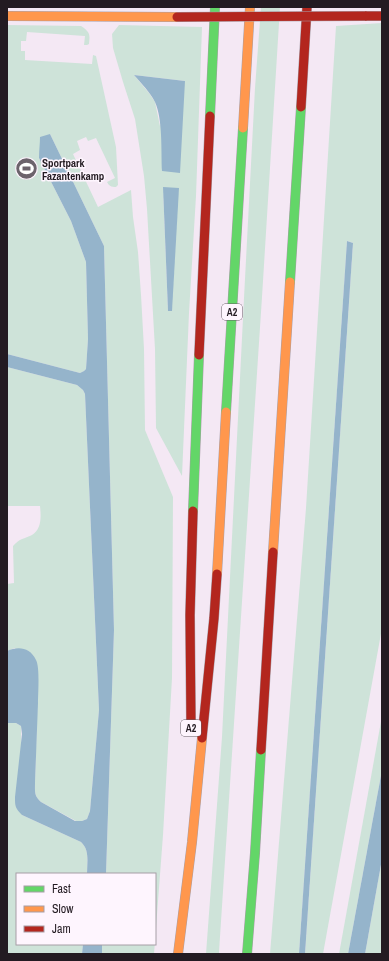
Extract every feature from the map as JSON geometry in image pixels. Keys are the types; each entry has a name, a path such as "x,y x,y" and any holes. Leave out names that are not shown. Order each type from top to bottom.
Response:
{"main road":[{"name":"A2","path":"191,732 190,615 201,288 215,7"},
{"name":"A2","path":"178,954 192,842 214,618 250,7"},
{"path":"247,954 256,846 262,715 307,7"},
{"path":"7,16 382,16"},
{"name":"A2","path":"191,756 192,842"}],"green space":[{"path":"261,7 280,7 219,954 206,954 222,737 255,88"},
{"path":"382,23 382,628 323,954 305,954 353,243 347,241 299,954 270,954 306,508 336,26"},
{"path":"7,25 81,26 88,32 89,35 89,44 87,45 84,45 85,36 27,32 26,41 21,41 21,51 25,51 25,60 92,64 93,55 96,56 116,147 118,185 116,187 111,186 107,182 115,178 96,138 88,141 86,137 77,141 80,150 73,154 98,207 131,190 141,295 144,349 145,430 173,497 172,678 156,928 156,873 106,873 114,630 104,246 50,134 41,145 39,158 71,221 86,262 88,339 86,369 80,373 7,354"},
{"path":"119,25 202,27 196,196 182,476 156,428 155,349 144,176 135,119 113,48 112,34","holes":["134,75 185,81 160,126 155,102","163,187 172,311 168,311"]},
{"path":"7,367 77,385 85,394 99,710 90,811 87,819 82,821 76,821 41,802 36,796 35,783 38,682 15,648 7,651 7,584 14,583 13,546 20,540 32,535 38,529 41,514 40,506 7,506"},
{"path":"382,716 382,770 348,954 339,954"},
{"path":"7,723 16,723 21,726 22,815 81,842 87,853 87,873 16,873 16,945 83,945 82,954 7,954"},
{"path":"382,859 382,954 365,954"},
{"path":"102,945 155,945 154,954 102,954"}],"water":[{"path":"134,75 185,81 180,173 162,171 158,109 151,95"},
{"path":"50,134 104,246 114,630 106,873 87,873 87,853 81,842 22,815 17,809 15,805 15,797 22,734 21,726 16,723 7,723 7,651 19,648 30,652 36,660 38,668 35,783 36,796 41,802 75,821 87,819 90,811 99,710 85,394 77,385 7,367 7,354 80,373 86,369 88,339 86,262 71,221 39,158 40,137"},
{"path":"163,187 179,188 172,311 168,311"},
{"path":"347,241 353,243 305,954 299,954"},
{"path":"382,770 382,859 365,954 348,954"},
{"path":"83,945 102,945 102,954 82,954"}],"traffic: fast":[{"path":"210,116 215,7"},
{"path":"290,282 301,107"},
{"path":"226,412 243,128"},
{"path":"193,511 199,355"},
{"path":"247,954 261,750"}],"traffic: slow":[{"path":"243,128 250,7"},
{"path":"7,16 177,17"},
{"path":"273,552 290,282"},
{"path":"217,574 226,412"},
{"path":"178,954 192,842 202,738"}],"traffic: jam":[{"path":"301,107 307,7"},
{"path":"365,16 382,16"},
{"path":"177,17 365,16"},
{"path":"199,355 210,116"},
{"path":"191,725 190,615 193,511"},
{"path":"261,750 273,552"},
{"path":"202,738 217,574"}],"place":[{"name":"Sportpark Fazantenkamp","path":"26,169"}]}
